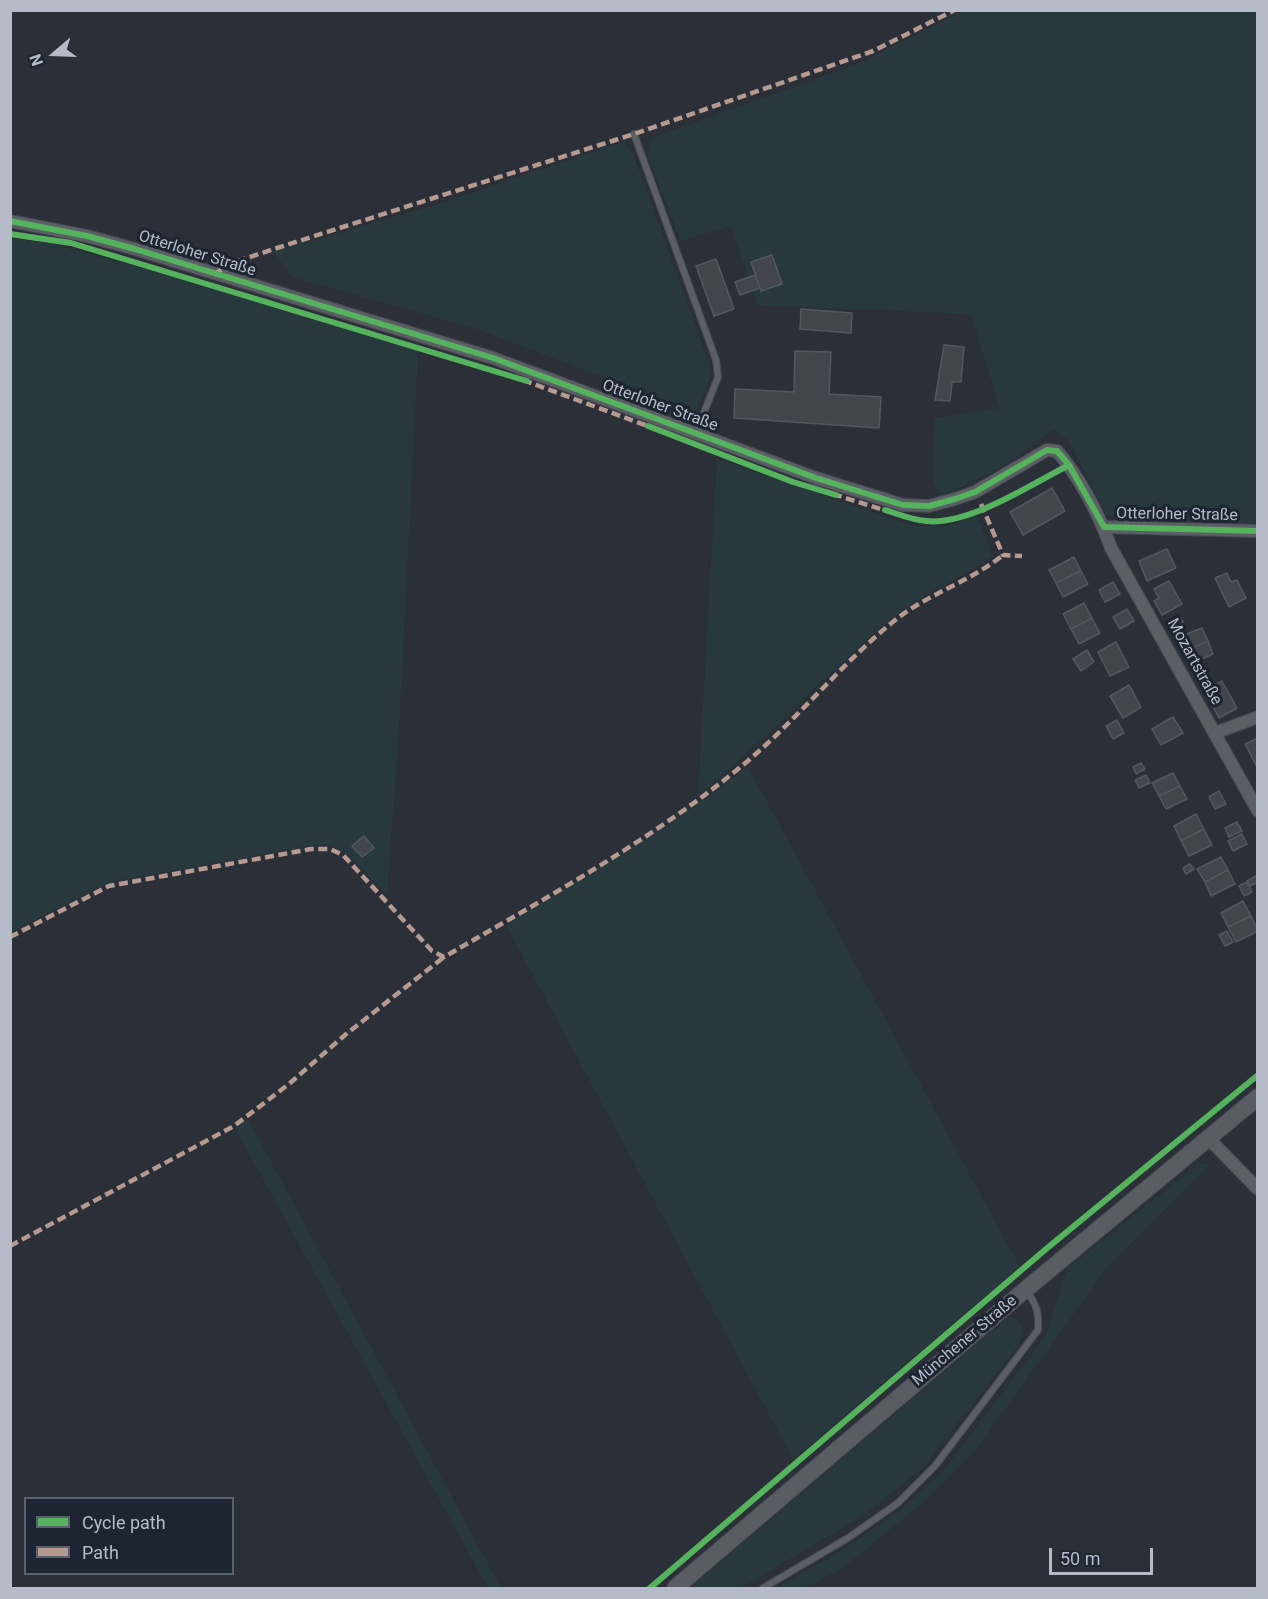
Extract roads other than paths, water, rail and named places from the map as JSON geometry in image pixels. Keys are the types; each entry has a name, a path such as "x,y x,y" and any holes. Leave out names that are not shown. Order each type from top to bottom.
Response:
{"main road":[{"name":"Münchener Straße","path":"675,1588 1025,1290 1257,1098"}],"street":[{"name":"Otterloher Straße","path":"10,221 87,236 135,249 493,358 806,474 903,506 929,506 955,500 975,492 1047,450 1057,451 1069,465 1104,527 1257,531"},
{"name":"Mozartstraße","path":"1104,527 1111,548 1257,812"},
{"path":"1215,733 1257,717"},
{"path":"1209,1139 1257,1189"}],"lane":[{"path":"633,134 716,360 718,377 696,433"},
{"path":"763,1588 848,1538 898,1503 935,1466 1038,1330 1039,1315 1036,1302 1025,1290"}]}
